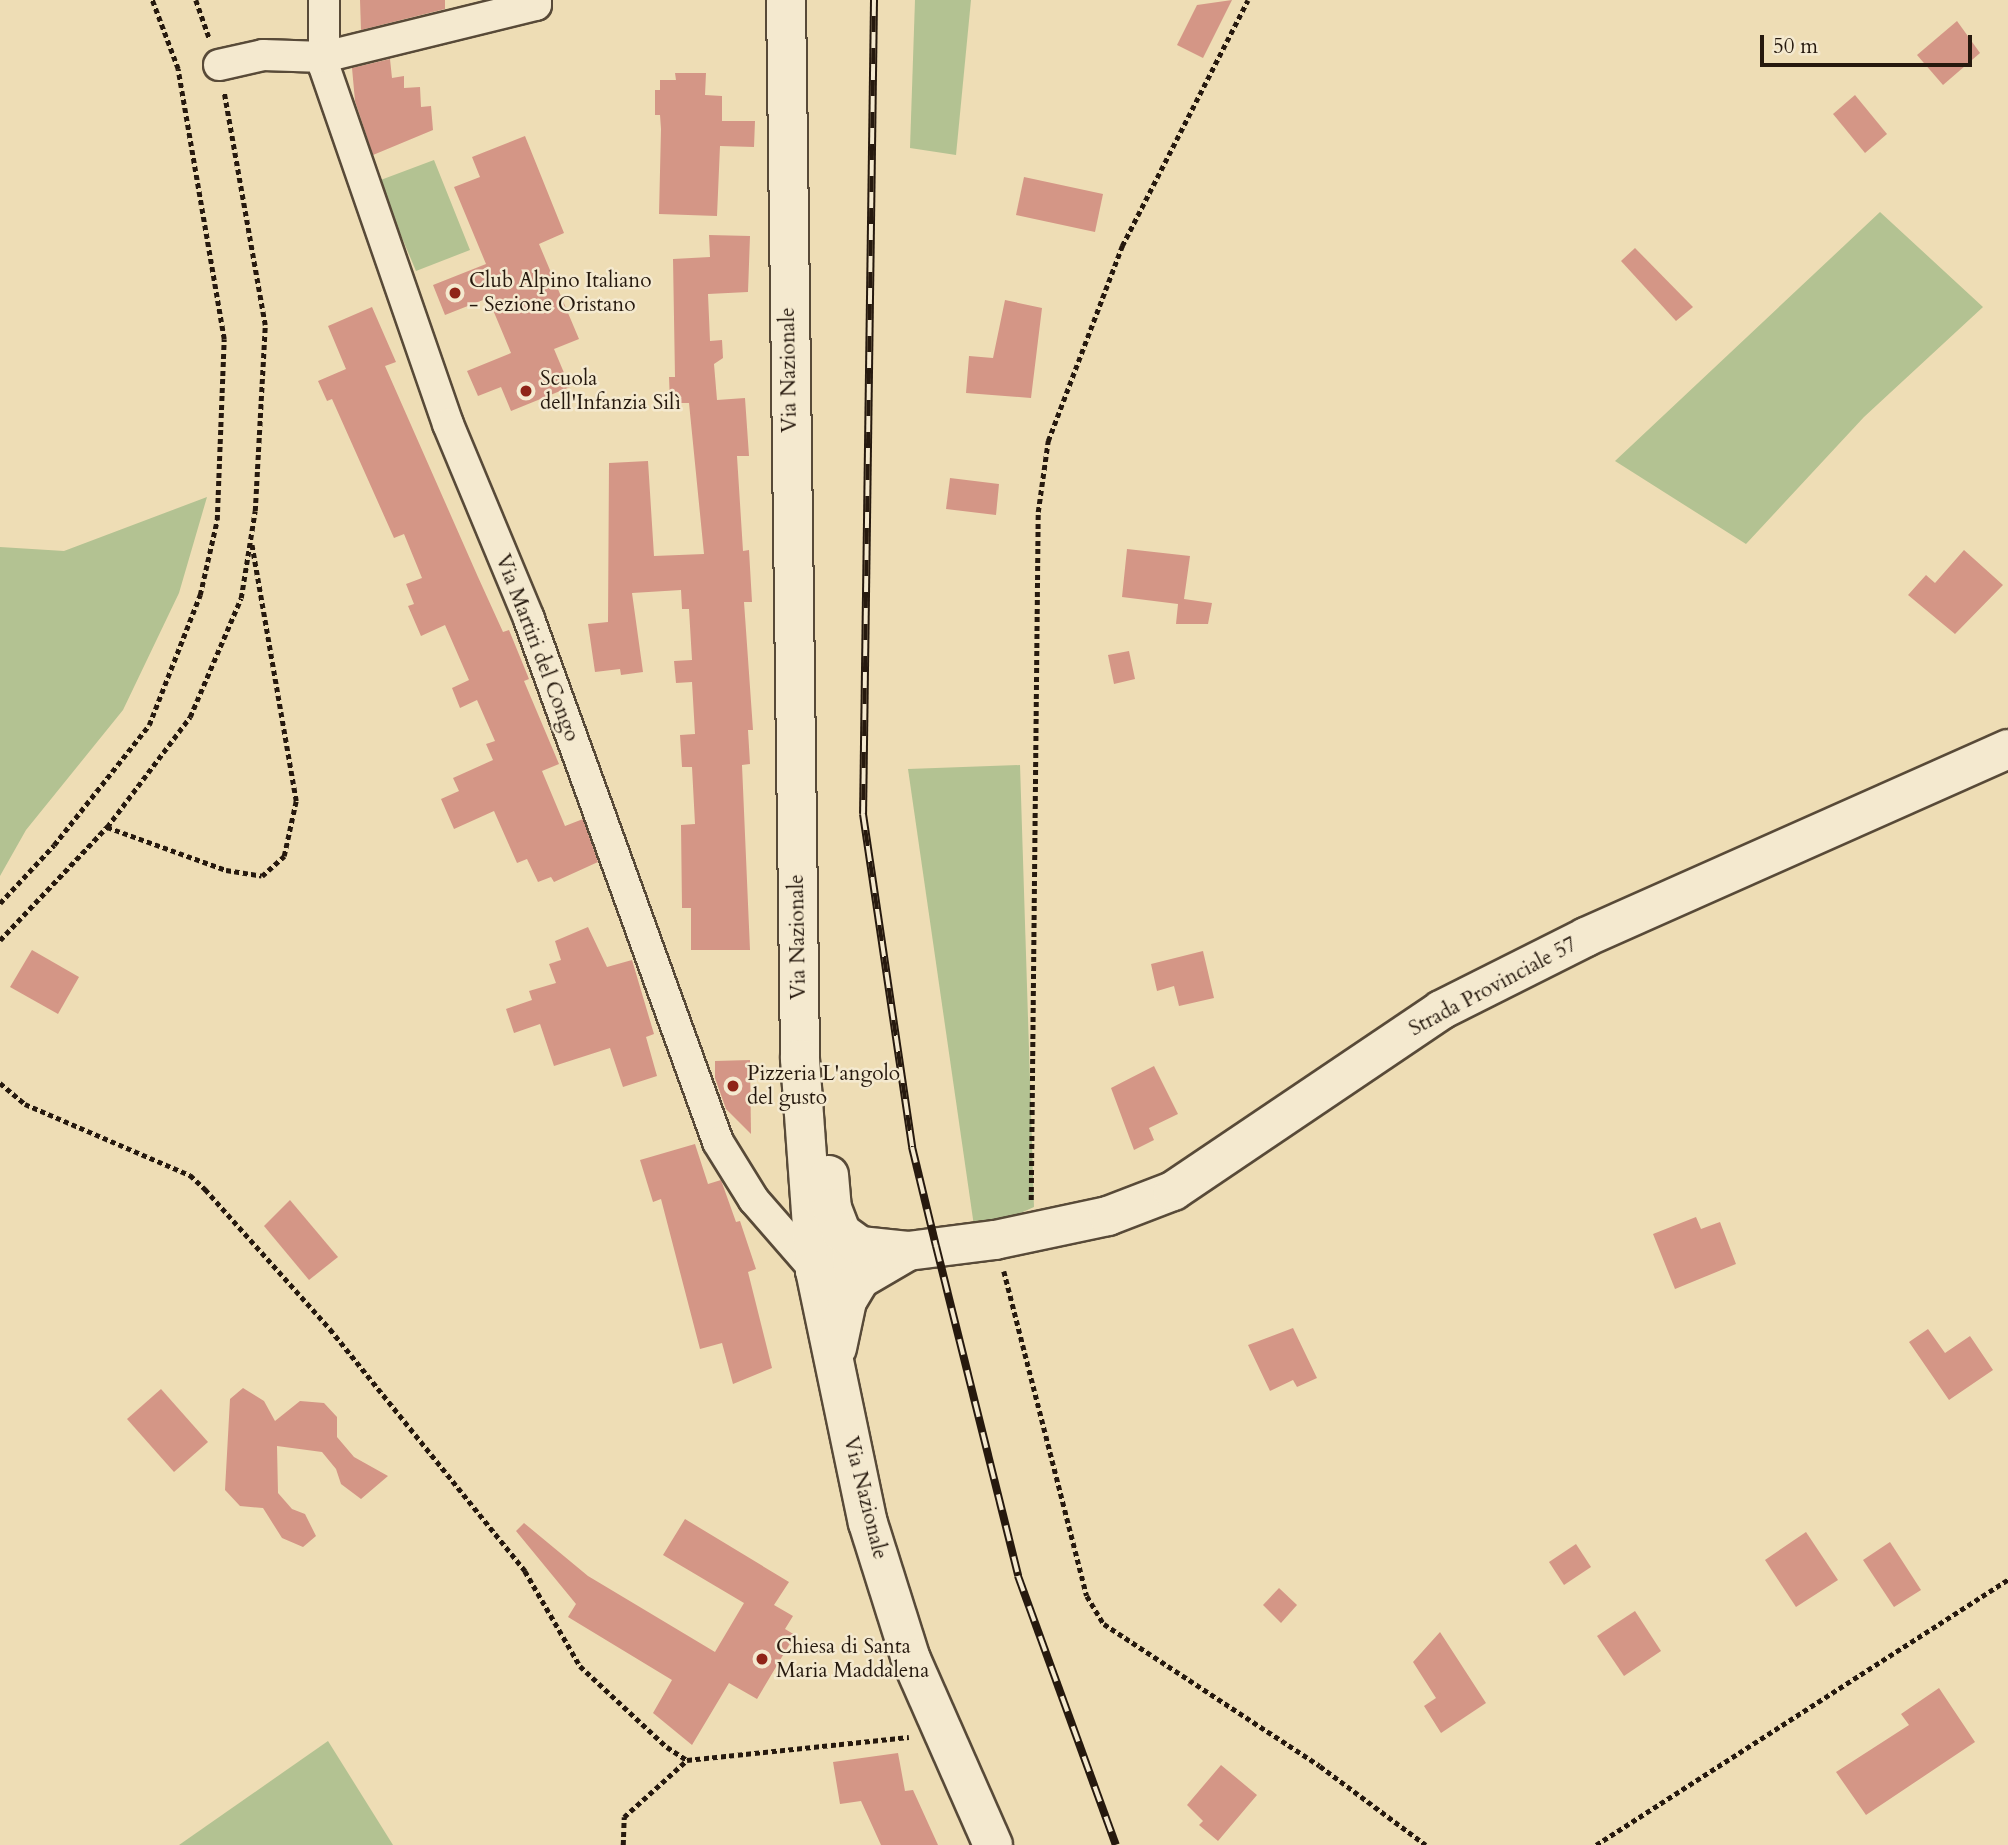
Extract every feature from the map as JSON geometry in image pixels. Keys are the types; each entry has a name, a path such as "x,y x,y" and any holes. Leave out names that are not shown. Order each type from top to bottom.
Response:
{"main road":[{"name":"Via Nazionale","path":"786,0 800,1059 815,1270 868,1523 911,1659 941,1734 993,1845"},
{"name":"Strada Provinciale 57","path":"860,1262 908,1251 1013,1236 1108,1216 1173,1191 1441,1010 1586,937 2008,749"},
{"path":"800,1059 826,1137 832,1208 841,1232 860,1262"},
{"path":"815,1270 834,1281 860,1262"},
{"path":"834,1367 847,1301 860,1262"}],"street":[{"name":"Via Martiri del Congo","path":"324,0 324,57 448,424 528,619 718,1142 754,1200 815,1270"},
{"path":"219,65 262,55 324,57 536,5 536,0"}],"path":[{"path":"0,903 54,845 149,725 200,595 217,520 223,339 178,69 152,0"},
{"path":"0,940 107,827 190,717 241,598 251,540 265,325 219,65 196,0"},
{"path":"1248,0 1122,246 1048,441 1038,512 1013,1236 1045,1421 1087,1596 1104,1624 1320,1766 1426,1845"},
{"path":"107,827 226,870 262,876 285,856 296,801 251,540"},
{"path":"0,1083 25,1104 190,1175 205,1189 330,1329 525,1571 580,1666 687,1760"},
{"path":"1597,1845 2008,1579"},
{"path":"623,1845 624,1817 687,1760 941,1734"}],"green space":[{"path":"915,0 971,0 956,155 910,148"},
{"path":"434,160 470,250 416,271 378,181"},
{"path":"1880,212 1983,307 1864,417 1746,544 1615,461"},
{"path":"207,497 179,593 123,710 26,830 0,876 0,547 64,551"},
{"path":"1020,765 1034,1207 975,1233 908,769"},
{"path":"328,1741 393,1845 179,1845"}],"building":[{"path":"360,0 445,0 445,9 361,30"},
{"path":"1232,0 1203,58 1177,45 1197,5"},
{"path":"1957,21 1980,53 1943,85 1917,55"},
{"path":"390,59 392,78 404,76 404,88 420,87 421,107 431,106 433,130 373,155 355,101 352,68"},
{"path":"675,73 706,73 705,95 722,96 722,121 755,121 754,147 720,146 717,216 659,214 661,129 660,115 655,115 655,90 660,90 660,80 676,80"},
{"path":"1855,95 1887,134 1865,153 1833,114"},
{"path":"525,136 564,233 539,244 579,339 554,349 570,387 511,411 501,387 478,396 467,371 511,353 488,298 445,315 433,285 486,264 454,187 480,177 472,157"},
{"path":"1024,177 1103,194 1095,232 1016,215"},
{"path":"709,235 750,236 748,292 708,294 710,341 722,340 723,358 714,364 717,400 745,398 749,456 737,456 743,551 749,550 752,602 744,602 753,730 748,730 750,764 742,765 750,950 691,950 691,908 682,908 681,825 695,824 692,767 682,767 680,735 695,734 692,682 676,683 674,661 692,660 689,609 682,609 681,590 632,593 643,672 621,675 620,669 595,672 588,624 608,622 609,463 648,461 654,556 704,554 689,403 670,403 669,377 675,377 673,259 710,257"},
{"path":"1635,248 1693,307 1676,321 1621,261"},
{"path":"1005,300 1042,308 1031,398 966,393 969,356 993,358"},
{"path":"372,307 396,362 385,366 503,632 509,630 529,679 524,681 559,764 542,771 565,826 583,819 598,862 554,882 551,877 538,882 527,859 517,863 494,811 454,829 441,799 459,791 453,778 493,760 486,744 495,741 477,700 460,708 452,688 469,680 445,625 421,636 408,606 414,604 406,584 422,578 404,534 394,538 332,399 327,401 318,381 346,369 328,326"},
{"path":"950,478 999,484 996,515 946,509"},
{"path":"1127,549 1190,556 1184,599 1212,603 1208,624 1176,624 1178,604 1122,597"},
{"path":"1964,550 2003,585 1955,634 1908,595 1926,575 1935,583"},
{"path":"1129,651 1135,679 1114,684 1108,655"},
{"path":"588,927 607,967 632,960 654,1034 646,1037 657,1076 623,1087 610,1048 554,1066 540,1024 514,1033 506,1009 532,1000 529,991 556,983 549,964 561,960 555,941"},
{"path":"32,950 79,977 58,1014 10,987"},
{"path":"1203,951 1214,998 1179,1006 1174,986 1157,991 1151,964"},
{"name":"Pizzeria L'angolo del gusto","path":"750,1060 751,1134 726,1109 715,1078 715,1061"},
{"path":"1154,1066 1178,1114 1149,1128 1154,1140 1134,1150 1111,1088"},
{"path":"695,1144 708,1184 721,1180 736,1222 740,1221 756,1269 748,1272 772,1368 733,1384 722,1343 700,1349 661,1199 653,1202 640,1160"},
{"path":"290,1200 338,1257 309,1280 264,1226"},
{"path":"1696,1217 1701,1229 1720,1222 1736,1264 1675,1289 1653,1234"},
{"path":"1293,1328 1317,1378 1297,1387 1293,1380 1270,1391 1248,1345"},
{"path":"1928,1329 1945,1353 1970,1336 1993,1370 1949,1400 1909,1342"},
{"path":"243,1388 264,1401 275,1421 300,1401 324,1403 337,1417 337,1437 354,1457 388,1476 361,1499 341,1484 336,1469 322,1452 277,1446 278,1493 292,1509 305,1514 316,1536 303,1547 282,1538 263,1508 240,1506 225,1490 230,1399"},
{"path":"161,1389 208,1442 174,1472 127,1419"},
{"path":"685,1519 789,1582 774,1605 793,1616 785,1629 795,1635 757,1699 729,1683 692,1745 653,1713 672,1680 568,1617 576,1604 516,1531 524,1523 588,1576 715,1652 744,1603 663,1555"},
{"path":"1806,1532 1838,1580 1796,1607 1765,1560"},
{"path":"1890,1542 1921,1590 1894,1607 1863,1560"},
{"path":"1576,1544 1591,1567 1564,1585 1549,1562"},
{"path":"1279,1588 1297,1605 1281,1623 1263,1605"},
{"path":"1635,1611 1661,1651 1624,1676 1597,1636"},
{"path":"1440,1632 1486,1703 1441,1733 1424,1706 1436,1698 1413,1662"},
{"path":"1939,1688 1975,1742 1866,1815 1836,1772 1909,1725 1901,1714"},
{"path":"898,1753 905,1791 913,1790 938,1845 881,1845 861,1801 840,1804 833,1762"},
{"path":"1221,1765 1257,1795 1218,1841 1199,1825 1203,1821 1187,1805"}],"railway":[{"path":"874,0 863,814 912,1147 936,1246 1018,1576 1116,1845"}],"place":[{"name":"Club Alpino Italiano - Sezione Oristano","path":"455,293"},
{"name":"Scuola dell'Infanzia Silì","path":"526,391"},
{"name":"Pizzeria L'angolo del gusto","path":"733,1086"},
{"name":"Chiesa di Santa Maria Maddalena","path":"762,1659"}]}
